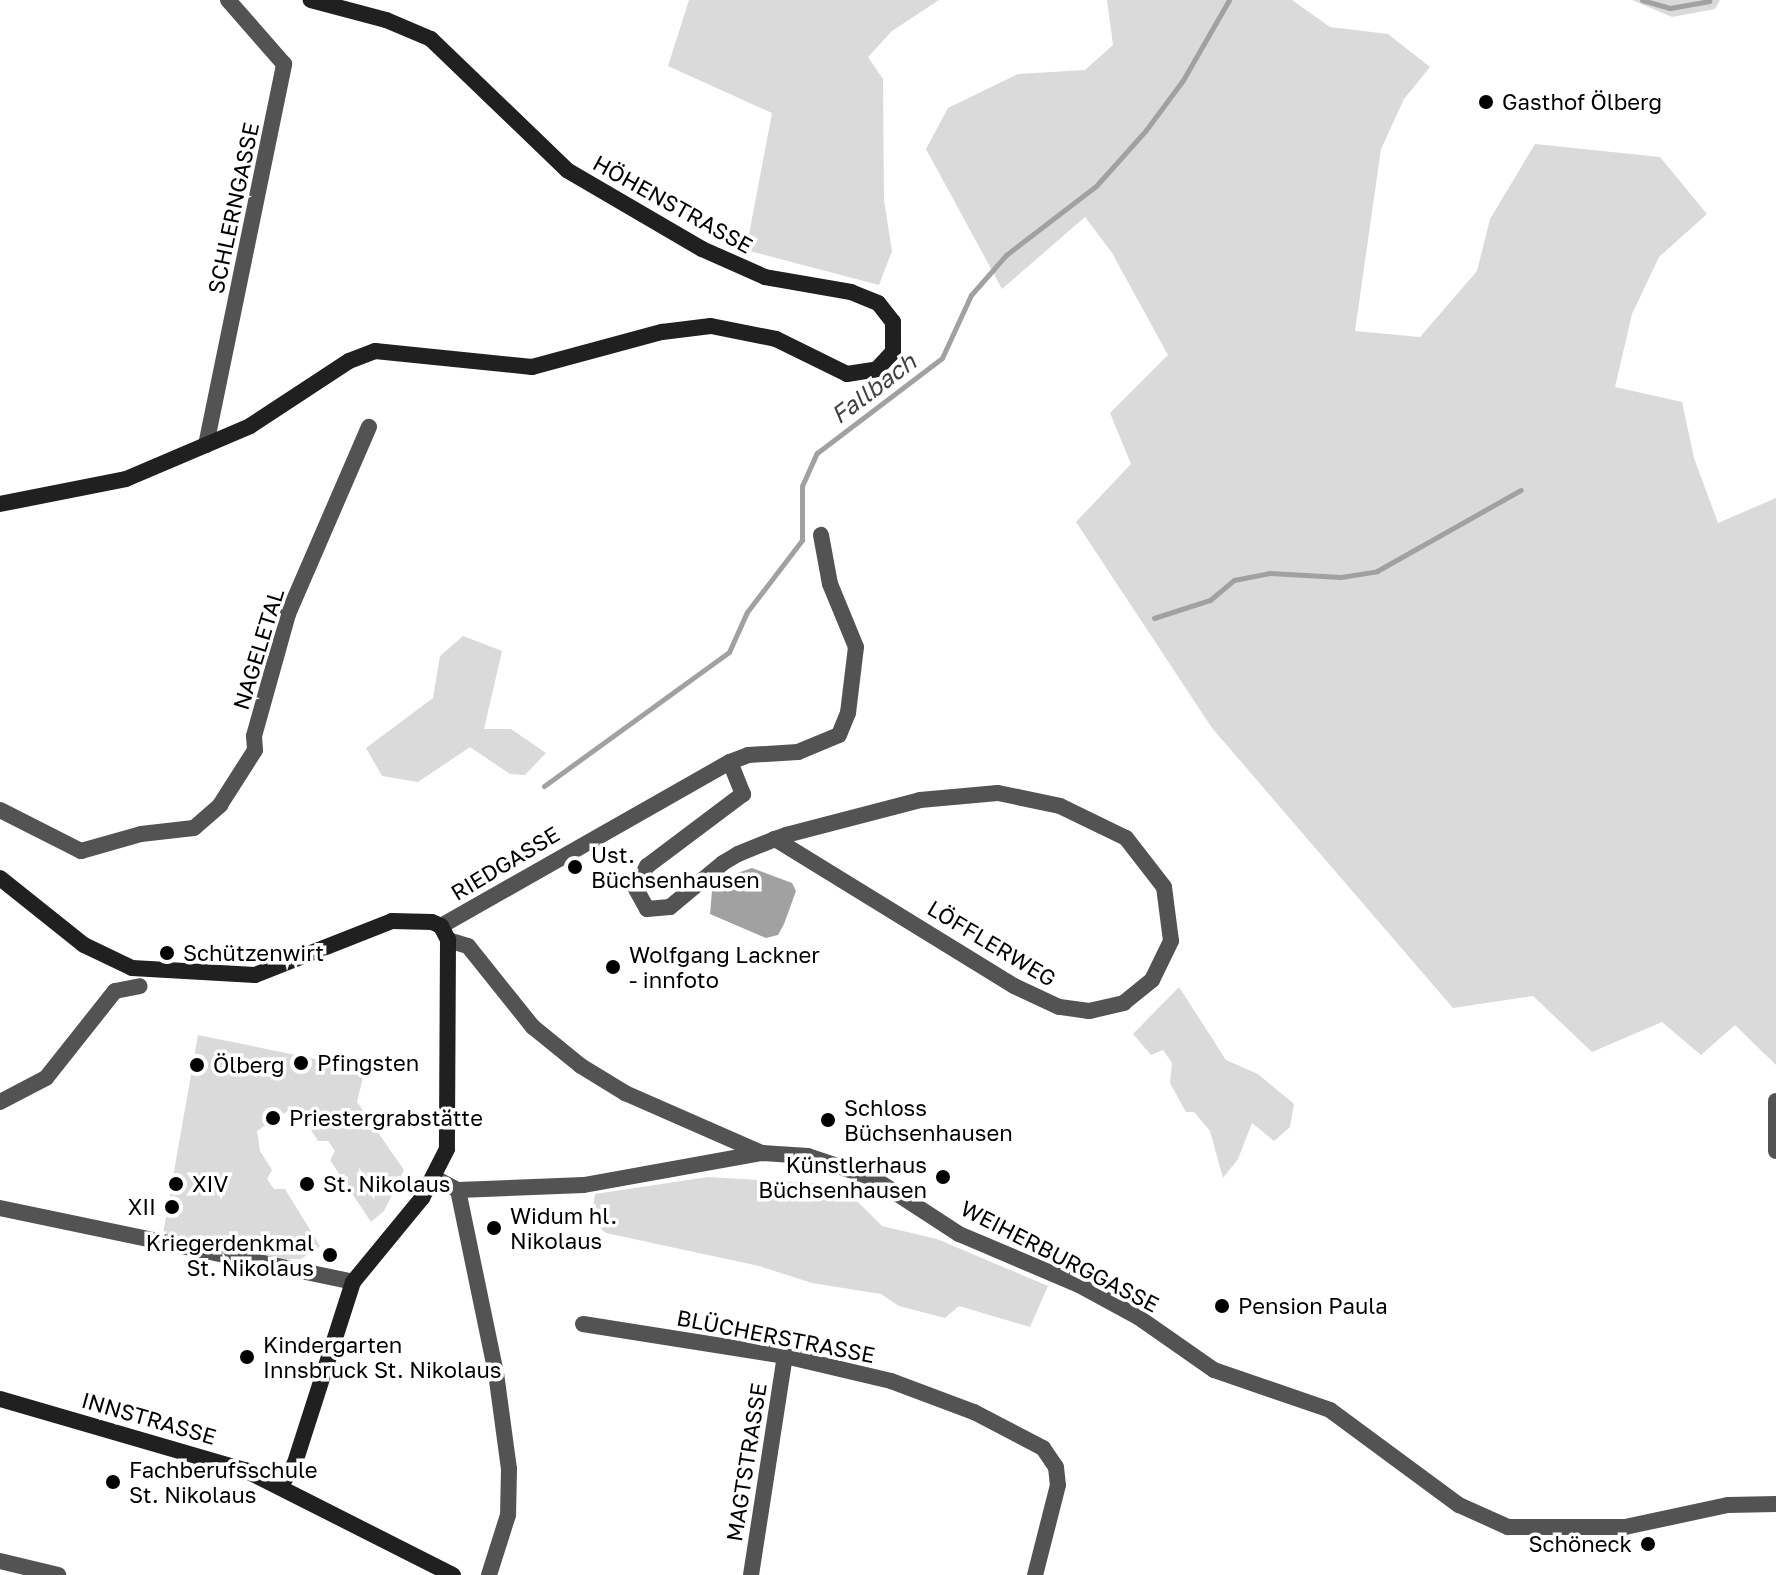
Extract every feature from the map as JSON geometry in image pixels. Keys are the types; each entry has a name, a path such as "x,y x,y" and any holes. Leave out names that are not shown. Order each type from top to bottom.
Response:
{"street":[{"name":"SCHLERNGASSE","path":"206,445 284,64 228,0"},
{"name":"HÖHENSTRASSE","path":"0,504 111,484 250,426 349,361 375,351 532,367 662,332 726,327 776,339 847,374 859,374 883,364 897,343 888,313 868,297 741,268 567,170 460,63 420,33 311,0"},
{"name":"NAGELETAL","path":"0,810 81,851 141,834 194,828 220,805 255,750 254,736 288,614 369,427"},
{"name":"RIEDGASSE","path":"0,878 84,945 132,968 255,975 392,921 445,933 730,762 748,755 798,752 830,742 843,729 856,647 832,591 821,535"},
{"name":"LÖFFLERWEG","path":"730,762 743,794 647,866 637,881 641,903 663,911 723,863 775,839 942,796 982,792 1039,800 1118,833 1140,852 1164,887 1171,941 1152,980 1124,1003 1089,1011 1059,1007 1014,986 775,839"},
{"name":"WEIHERBURGGASSE","path":"445,933 468,946 533,1027 581,1066 625,1093 762,1153"},
{"path":"281,1485 295,1463 353,1282 435,1178 447,1149 450,1116 445,933"},
{"path":"0,1102 31,1090 46,1078 115,991 140,986"},
{"path":"1776,1101 1776,1151"},
{"name":"WEIHERBURGGASSE","path":"435,1178 458,1190 584,1185 762,1153 808,1156 873,1178 959,1234 1138,1317 1214,1370 1330,1410 1459,1505 1508,1527 1625,1527 1728,1505 1776,1504"},
{"path":"458,1190 496,1373 509,1469 508,1515 489,1575"},
{"path":"0,1208 353,1282"},
{"name":"BLÜCHERSTRASSE","path":"583,1324 785,1356 891,1381 974,1412 1043,1448 1056,1467 1058,1485 1035,1575"},
{"name":"MAGTSTRASSE","path":"751,1575 785,1356"},
{"name":"INNSTRASSE","path":"0,1399 222,1462 281,1485 453,1575"},
{"path":"0,1561 58,1575"}],"shaded area":[{"path":"689,0 939,0 892,31 868,57 883,79 884,200 892,251 879,285 746,250 772,113 668,66"},
{"path":"1107,0 1292,0 1330,27 1388,34 1430,67 1404,99 1381,149 1355,331 1420,337 1477,271 1490,219 1535,144 1660,157 1707,214 1659,257 1632,314 1615,387 1682,402 1694,458 1718,523 1776,498 1776,1065 1735,1025 1701,1055 1662,1022 1592,1052 1533,996 1453,1008 1212,728 1076,522 1131,464 1110,413 1168,355 1112,253 1085,217 1002,289 926,149 948,108 1018,74 1085,70 1113,45"},
{"path":"1632,0 1720,0 1715,9 1672,17"},
{"path":"463,636 502,651 484,729 511,729 546,753 525,775 510,774 470,747 418,782 382,776 366,748 433,698 440,656"},
{"path":"752,868 792,883 796,891 778,935 766,938 710,914 712,891 723,878"},
{"path":"1179,987 1226,1060 1258,1074 1294,1104 1290,1127 1274,1141 1252,1123 1238,1159 1223,1178 1210,1131 1194,1112 1186,1112 1170,1083 1172,1063 1163,1050 1151,1055 1133,1034"},
{"path":"198,1035 365,1069 357,1102 404,1170 384,1211 371,1222 330,1160 335,1151 328,1141 318,1141 306,1122 289,1110 279,1117 269,1114 267,1124 257,1131 260,1151 272,1170 267,1179 274,1189 285,1189 320,1246 301,1259 268,1260 162,1240"},
{"path":"708,1177 841,1185 882,1226 937,1239 1048,1286 1030,1327 959,1306 945,1318 899,1306 881,1294 812,1283 759,1266 606,1233 591,1220 595,1194"}],"waterway":[{"name":"Fallbach","path":"544,786 729,652 747,612 802,540 802,486 817,453 942,358 971,295 1006,255 1096,186 1146,130 1183,80 1229,0"},
{"path":"1642,0 1670,8 1709,1"},
{"path":"1154,618 1210,600 1234,580 1269,573 1341,577 1377,571 1521,490"}],"place":[{"name":"Gasthof Ölberg","path":"1486,102"},
{"name":"Ust. Büchsenhausen","path":"575,867"},
{"name":"Schützenwirt","path":"167,953"},
{"name":"Wolfgang Lackner - innfoto","path":"613,967"},
{"name":"Pfingsten","path":"301,1063"},
{"name":"Ölberg","path":"197,1065"},
{"name":"Priestergrabstätte","path":"273,1118"},
{"name":"Schloss Büchsenhausen","path":"828,1120"},
{"name":"Künstlerhaus Büchsenhausen","path":"943,1177"},
{"name":"XIV","path":"176,1184"},
{"name":"St. Nikolaus","path":"307,1184"},
{"name":"XII","path":"172,1207"},
{"name":"Widum hl. Nikolaus","path":"494,1228"},
{"name":"Kriegerdenkmal St. Nikolaus","path":"330,1255"},
{"name":"Pension Paula","path":"1222,1306"},
{"name":"Kindergarten Innsbruck St. Nikolaus","path":"247,1357"},
{"name":"Fachberufsschule St. Nikolaus","path":"113,1482"},
{"name":"Schöneck","path":"1648,1544"}]}
